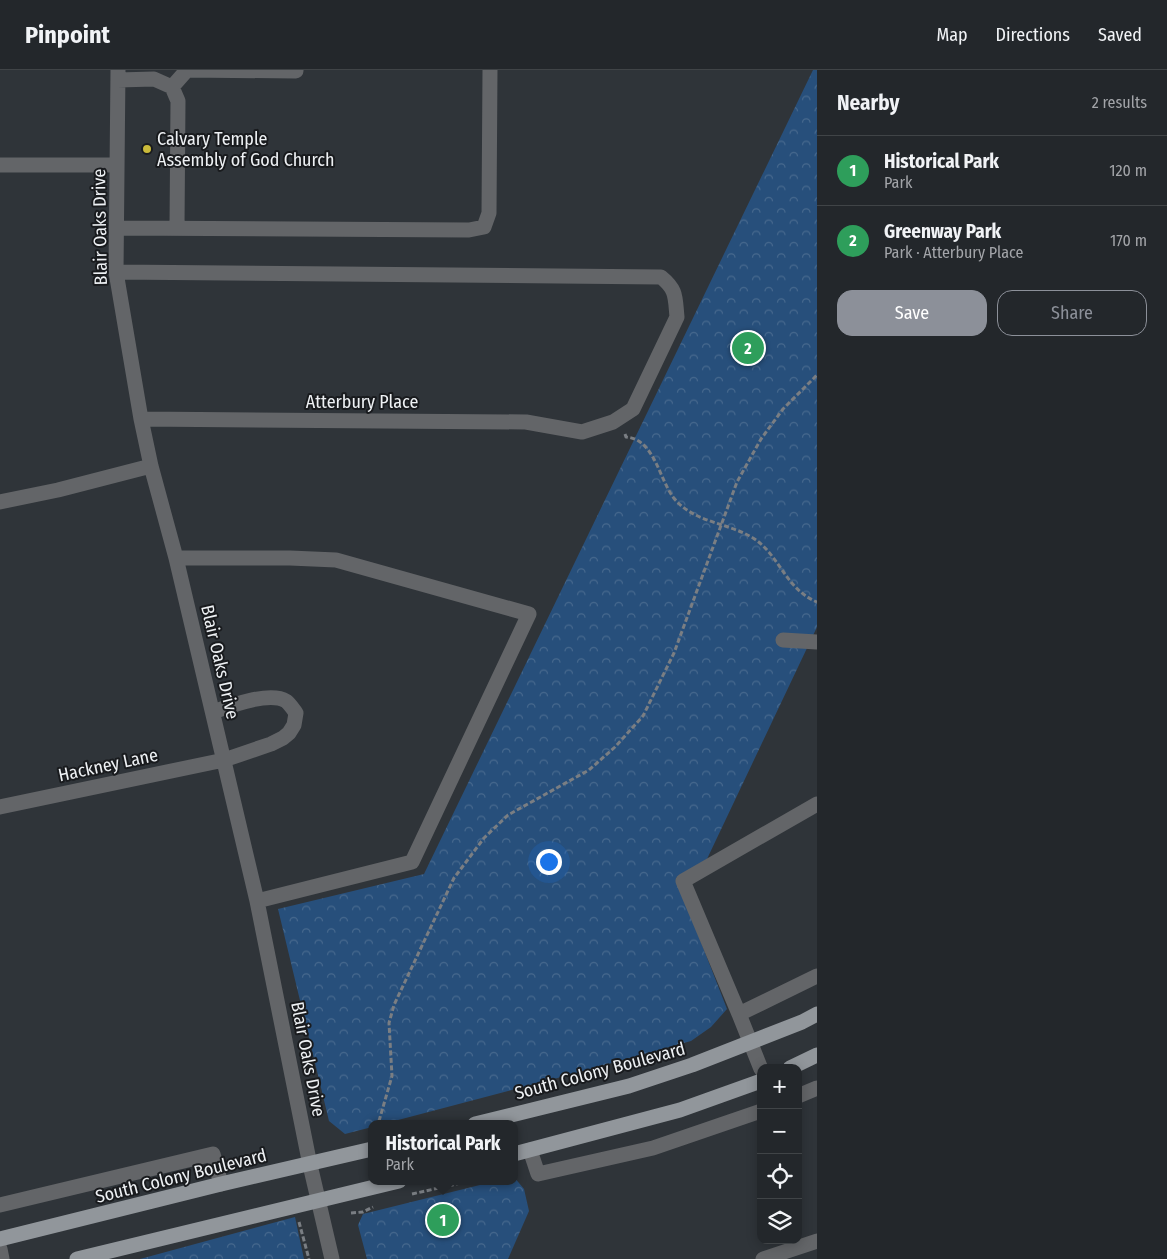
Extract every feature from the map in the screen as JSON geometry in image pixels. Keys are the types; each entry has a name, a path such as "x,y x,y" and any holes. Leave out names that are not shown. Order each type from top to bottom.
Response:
{"main road":[{"name":"South Colony Boulevard","path":"491,1120 629,1086 692,1066 802,1022 817,1014"},
{"path":"798,1064 817,1055"},
{"path":"518,1153 680,1110 757,1082"},
{"name":"South Colony Boulevard","path":"0,1239 221,1184 310,1165 368,1150"},
{"path":"77,1259 382,1185"}],"street":[{"path":"172,86 187,70 296,70"},
{"path":"116,228 469,230 484,227 489,213 490,70"},
{"path":"118,75 154,79 172,86 178,101 177,227"},
{"name":"Blair Oaks Drive","path":"118,75 116,272 141,419 151,466 176,558 257,901 310,1165 332,1259"},
{"path":"0,164 117,165"},
{"path":"116,272 661,277 672,286 676,300 677,317 633,409 621,417"},
{"name":"Atterbury Place","path":"141,419 526,422 582,432 613,422 621,417"},
{"path":"0,502 58,490 151,466"},
{"path":"176,558 336,560 529,614 412,862 257,901"},
{"path":"783,640 817,642"},
{"name":"Hackney Lane","path":"0,807 224,760 283,738 294,725 296,713 286,701 279,699 240,702 213,712"},
{"path":"759,1064 683,882 817,804"},
{"path":"739,1014 817,976"},
{"path":"802,1094 817,1088"},
{"path":"530,1150 538,1174 653,1148 757,1112"},
{"path":"0,1205 213,1154 221,1184"},
{"path":"763,1259 817,1240"},
{"path":"0,1249 2,1259"}],"path":[{"path":"380,1120 392,1076 389,1022 394,1005 454,878 484,838 508,815 589,770 615,748 643,716 674,653 737,482 760,439 783,409 817,376"},
{"path":"621,417 626,437 643,443 653,457 673,496 683,508 698,517 737,529 755,539 767,551 790,583 802,594 817,602"},
{"path":"298,1222 309,1259"}],"green space":[{"path":"813,70 817,70 817,627 707,859 676,878 727,1009 711,1027 691,1041 398,1120 368,1120 368,1128 345,1134 329,1121 278,909 424,874"},
{"path":"518,1182 524,1189 529,1211 508,1259 367,1259 358,1225 363,1214 480,1185 518,1185"},
{"path":"295,1217 304,1259 140,1259"}],"place":[{"name":"Calvary Temple Assembly of God Church","path":"147,149"},
{"name":"Greenway Park","path":"748,348"},
{"name":"Historical Park","path":"443,1220"}]}
